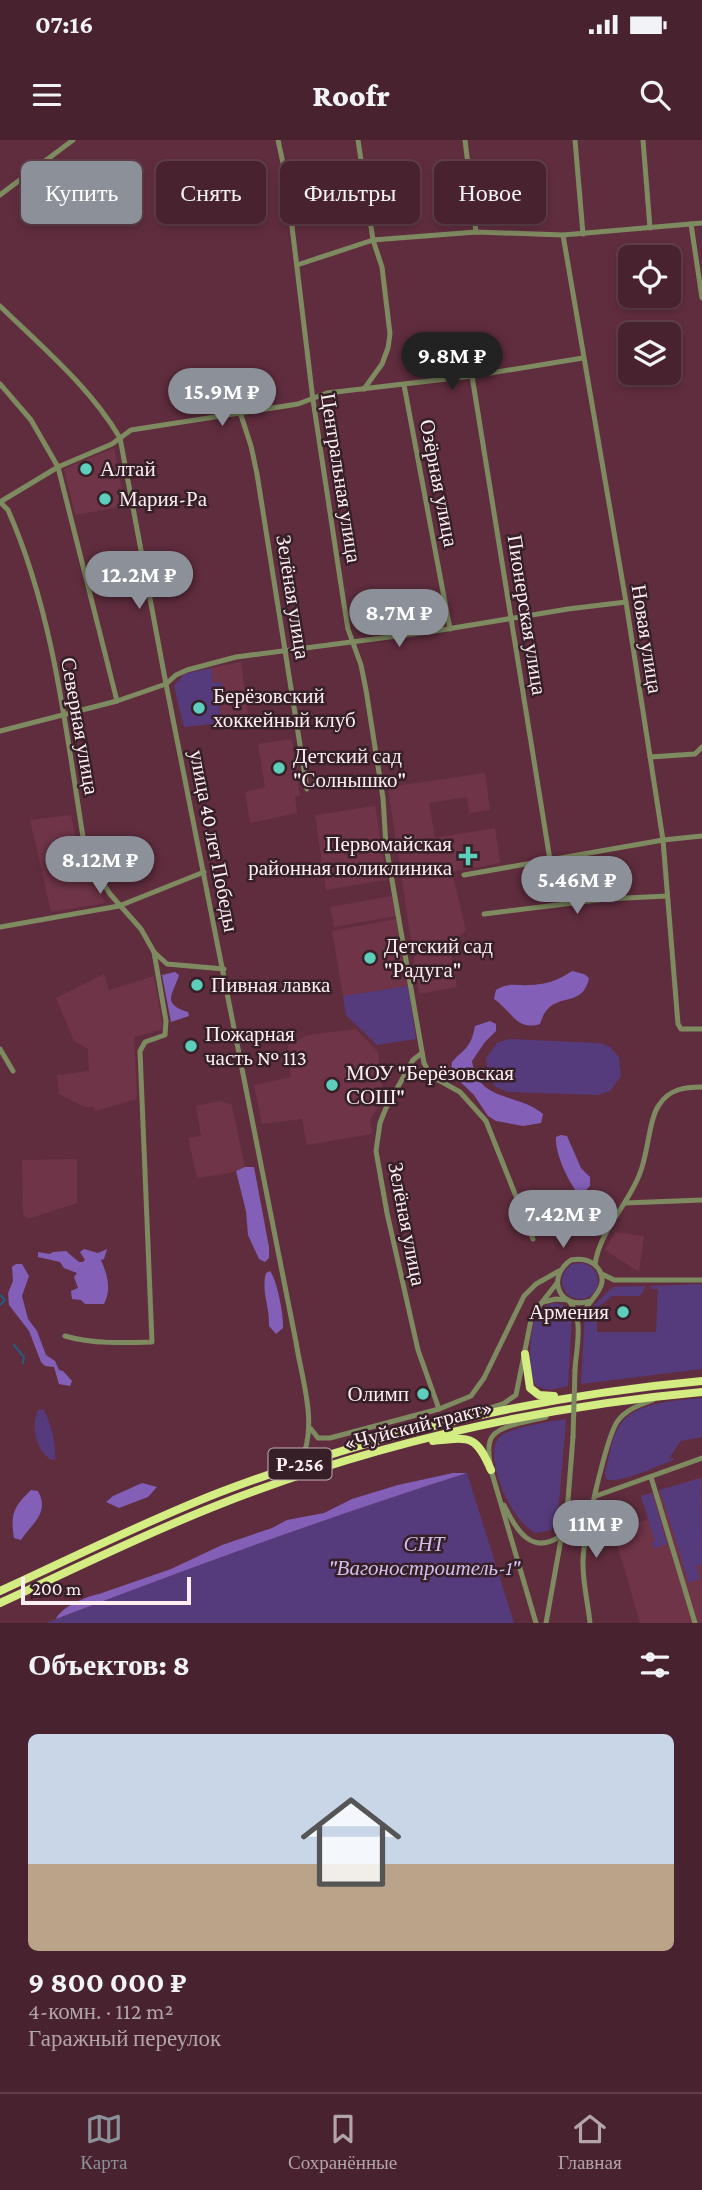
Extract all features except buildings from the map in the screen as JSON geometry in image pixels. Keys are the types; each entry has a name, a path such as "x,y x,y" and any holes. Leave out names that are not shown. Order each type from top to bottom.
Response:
{"highway":[{"path":"525,1354 527,1382 533,1392 545,1396 584,1395"},
{"name":"«Чуйский тракт»","path":"0,1591 173,1511 300,1464 451,1421 584,1395 702,1381"},
{"name":"«Чуйский тракт»","path":"0,1603 219,1504 304,1474 405,1444 508,1420 586,1406 702,1392"},
{"path":"405,1444 457,1438 468,1440 480,1446 491,1470"}],"street":[{"path":"0,195 73,140"},
{"name":"Центральная улица","path":"278,140 286,177 313,400 352,641 361,665 372,728 383,798 386,845 424,1063 431,1076 460,1092 486,1121 533,1239"},
{"path":"358,140 373,240 382,267 390,342 382,364 364,389"},
{"path":"465,140 476,232"},
{"path":"575,140 583,234"},
{"path":"643,140 650,228"},
{"path":"297,265 373,240 476,232 583,234 702,223"},
{"path":"691,224 702,298"},
{"name":"Новая улица","path":"563,235 626,602 663,840 678,1024 681,1029 702,1029"},
{"name":"улица 40 лет Победы","path":"0,306 89,393 120,438 294,1329 310,1426"},
{"path":"0,502 58,467 112,444 131,430 313,400 327,393 472,376 583,358"},
{"name":"Пионерская улица","path":"472,376 550,860"},
{"path":"0,384 31,420 58,467 117,701"},
{"name":"Озёрная улица","path":"404,385 450,629"},
{"name":"Зелёная улица","path":"240,412 257,474 307,789"},
{"name":"Северная улица","path":"0,502 8,510 36,580 63,716 84,843 100,878 119,906 141,929 154,952"},
{"path":"0,721 3,729 63,716 166,684 180,672 236,657 450,629 626,602"},
{"path":"650,757 695,754 702,747"},
{"path":"464,875 663,840 702,836"},
{"path":"0,927 119,906 204,872"},
{"path":"484,914 606,899 667,896"},
{"path":"154,952 167,964 224,969"},
{"path":"65,1336 80,1340 122,1343 152,1342 140,1051 145,1042 165,1035 166,1029 154,952"},
{"path":"0,1049 13,1071"},
{"name":"Зелёная улица","path":"422,1053 413,1060 387,1108 380,1123 376,1151 418,1350 439,1409"},
{"path":"595,1265 598,1250 643,1166 653,1118 659,1105 669,1094 678,1090 702,1087"},
{"path":"625,1203 702,1200"},
{"path":"310,1426 317,1438 330,1438 463,1400 477,1389 524,1296 536,1284 559,1271 571,1260 598,1250"},
{"path":"579,1259 595,1265 601,1273 614,1280 702,1280"},
{"path":"547,1621 568,1500 578,1321 575,1309 559,1290 559,1271"},
{"path":"600,1290 601,1273"},
{"path":"578,1321 590,1301 614,1280"},
{"path":"451,1421 511,1401 518,1388 532,1315 557,1283"},
{"path":"543,1302 556,1299 577,1303 590,1301"},
{"path":"590,1623 582,1562 609,1442 616,1423 625,1413 662,1396"},
{"path":"536,1623 496,1490 489,1443 498,1430 586,1406"},
{"path":"300,1464 310,1441 310,1426"},
{"path":"596,1496 702,1458"},
{"path":"651,1477 695,1623"},
{"path":"496,1490 510,1517 527,1539 548,1543 562,1535"}],"shaded area":[{"path":"114,448 125,506 75,515 64,469"},
{"path":"241,662 249,720 221,723 218,693 222,682 213,683 211,668"},
{"name":"Детский сад \"Солнышко\"","path":"292,739 300,796 295,797 297,813 250,823 245,792 265,787 258,744"},
{"path":"485,773 490,810 469,813 467,797 429,803 435,838 495,828 500,863 452,872 466,930 456,940 458,947 450,949 457,987 419,994 388,787"},
{"path":"375,806 387,880 326,890 315,815"},
{"path":"71,815 78,850 105,903 51,912 30,820"},
{"path":"594,858 600,896 572,898 565,864"},
{"path":"392,896 396,916 334,927 330,907"},
{"name":"Детский сад \"Радуга\"","path":"396,919 408,986 343,996 332,931"},
{"path":"572,971 589,978 585,988 573,998 551,1006 540,1024 520,1023 494,999 496,990 505,986 546,983"},
{"path":"175,972 179,975 172,993 172,1002 179,1009 188,1012 189,1016 171,1022 162,975"},
{"path":"104,974 109,990 154,976 163,1029 134,1037 137,1099 95,1111 93,1107 85,1107 59,1094 57,1075 89,1071 88,1049 74,1041 56,998"},
{"path":"490,1021 496,1024 496,1031 472,1061 476,1074 482,1084 491,1090 533,1107 543,1114 541,1123 523,1126 496,1121 488,1116 474,1095 451,1073 452,1062 469,1043 475,1026"},
{"path":"356,1029 378,1052 384,1098 370,1120 372,1134 307,1145 302,1119 262,1124 254,1085 291,1077 288,1045 308,1035"},
{"path":"220,1101 232,1105 245,1167 230,1173 197,1178 188,1138 201,1136 196,1106"},
{"path":"567,1136 581,1168 590,1177 590,1186 584,1192 577,1192 562,1166 556,1143 556,1137"},
{"path":"77,1159 77,1203 28,1219 23,1214 22,1160"},
{"path":"254,1167 269,1247 269,1258 265,1262 259,1259 248,1235 246,1211 236,1171"},
{"path":"615,1232 644,1236 639,1272 605,1250"},
{"path":"84,1249 98,1253 107,1249 104,1259 101,1260 108,1287 104,1304 85,1304 81,1300 72,1299 71,1291 78,1288 74,1277 77,1273 64,1268 60,1262 38,1257 38,1252 50,1254 66,1251 79,1262 83,1262 85,1260 80,1252"},
{"path":"22,1264 29,1276 22,1296 28,1319 37,1331 46,1355 55,1361 59,1370 72,1381 70,1386 59,1384 54,1367 45,1366 41,1362 29,1331 9,1305 12,1267"},
{"path":"270,1271 282,1315 283,1328 276,1334 269,1326 265,1293 266,1273"},
{"path":"453,1473 467,1473 260,1543 56,1619 63,1610 81,1600 171,1569 222,1545 287,1520 324,1513 352,1499 398,1485"},
{"path":"702,1477 702,1623 640,1623 613,1530 648,1519 641,1496"},
{"path":"142,1483 157,1487 148,1497 119,1508 106,1502 113,1496"},
{"path":"31,1490 38,1491 41,1512 21,1540 14,1538 13,1516 17,1506"}],"green space":[{"name":"Берёзовский хоккейный клуб","path":"211,668 213,683 222,682 223,692 218,693 221,723 184,727 174,686 184,674"},
{"path":"408,986 416,1039 377,1045 346,1015 343,996"},
{"path":"509,1039 599,1043 610,1047 619,1057 621,1076 610,1091 598,1095 508,1092 496,1087 488,1077 486,1058 497,1043"},
{"path":"580,1263 592,1269 598,1281 592,1293 580,1299 568,1293 562,1281 568,1269"},
{"path":"702,1284 702,1369 581,1384 585,1314 613,1287 645,1286 639,1296 612,1296 597,1308 597,1332 656,1332 658,1289 651,1289 651,1286"},
{"path":"556,1303 569,1308 572,1313 568,1386 550,1390 536,1386 531,1370 530,1347 533,1325 541,1309"},
{"path":"702,1398 702,1437 681,1441 669,1458 676,1459 630,1477 606,1479 614,1436 627,1417 657,1404"},
{"path":"43,1409 54,1440 55,1459 51,1460 41,1450 35,1431 38,1410"},
{"path":"566,1419 558,1515 551,1530 537,1533 519,1519 503,1492 494,1449 498,1439 510,1431"},
{"name":"СНТ \"Вагоностроитель-1\"","path":"467,1473 514,1623 46,1623 255,1545"},
{"path":"701,1478 702,1564 696,1566 700,1579 689,1583 660,1490"},
{"path":"652,1493 667,1544 654,1548 652,1543 655,1541 641,1496"}],"waterway":[{"path":"0,1295 5,1300 0,1305"},
{"path":"14,1345 24,1357 23,1363"}],"place":[{"name":"Алтай","path":"86,469"},
{"name":"Мария-Ра","path":"105,499"},
{"name":"Берёзовский хоккейный клуб","path":"199,708"},
{"name":"Детский сад \"Солнышко\"","path":"279,768"},
{"name":"Первомайская районная поликлиника","path":"468,856"},
{"name":"Детский сад \"Радуга\"","path":"370,958"},
{"name":"Пивная лавка","path":"197,985"},
{"name":"Пожарная часть № 113","path":"191,1046"},
{"name":"МОУ \"Берёзовская СОШ\"","path":"332,1085"},
{"name":"Армения","path":"623,1312"},
{"name":"Олимп","path":"423,1394"}]}
